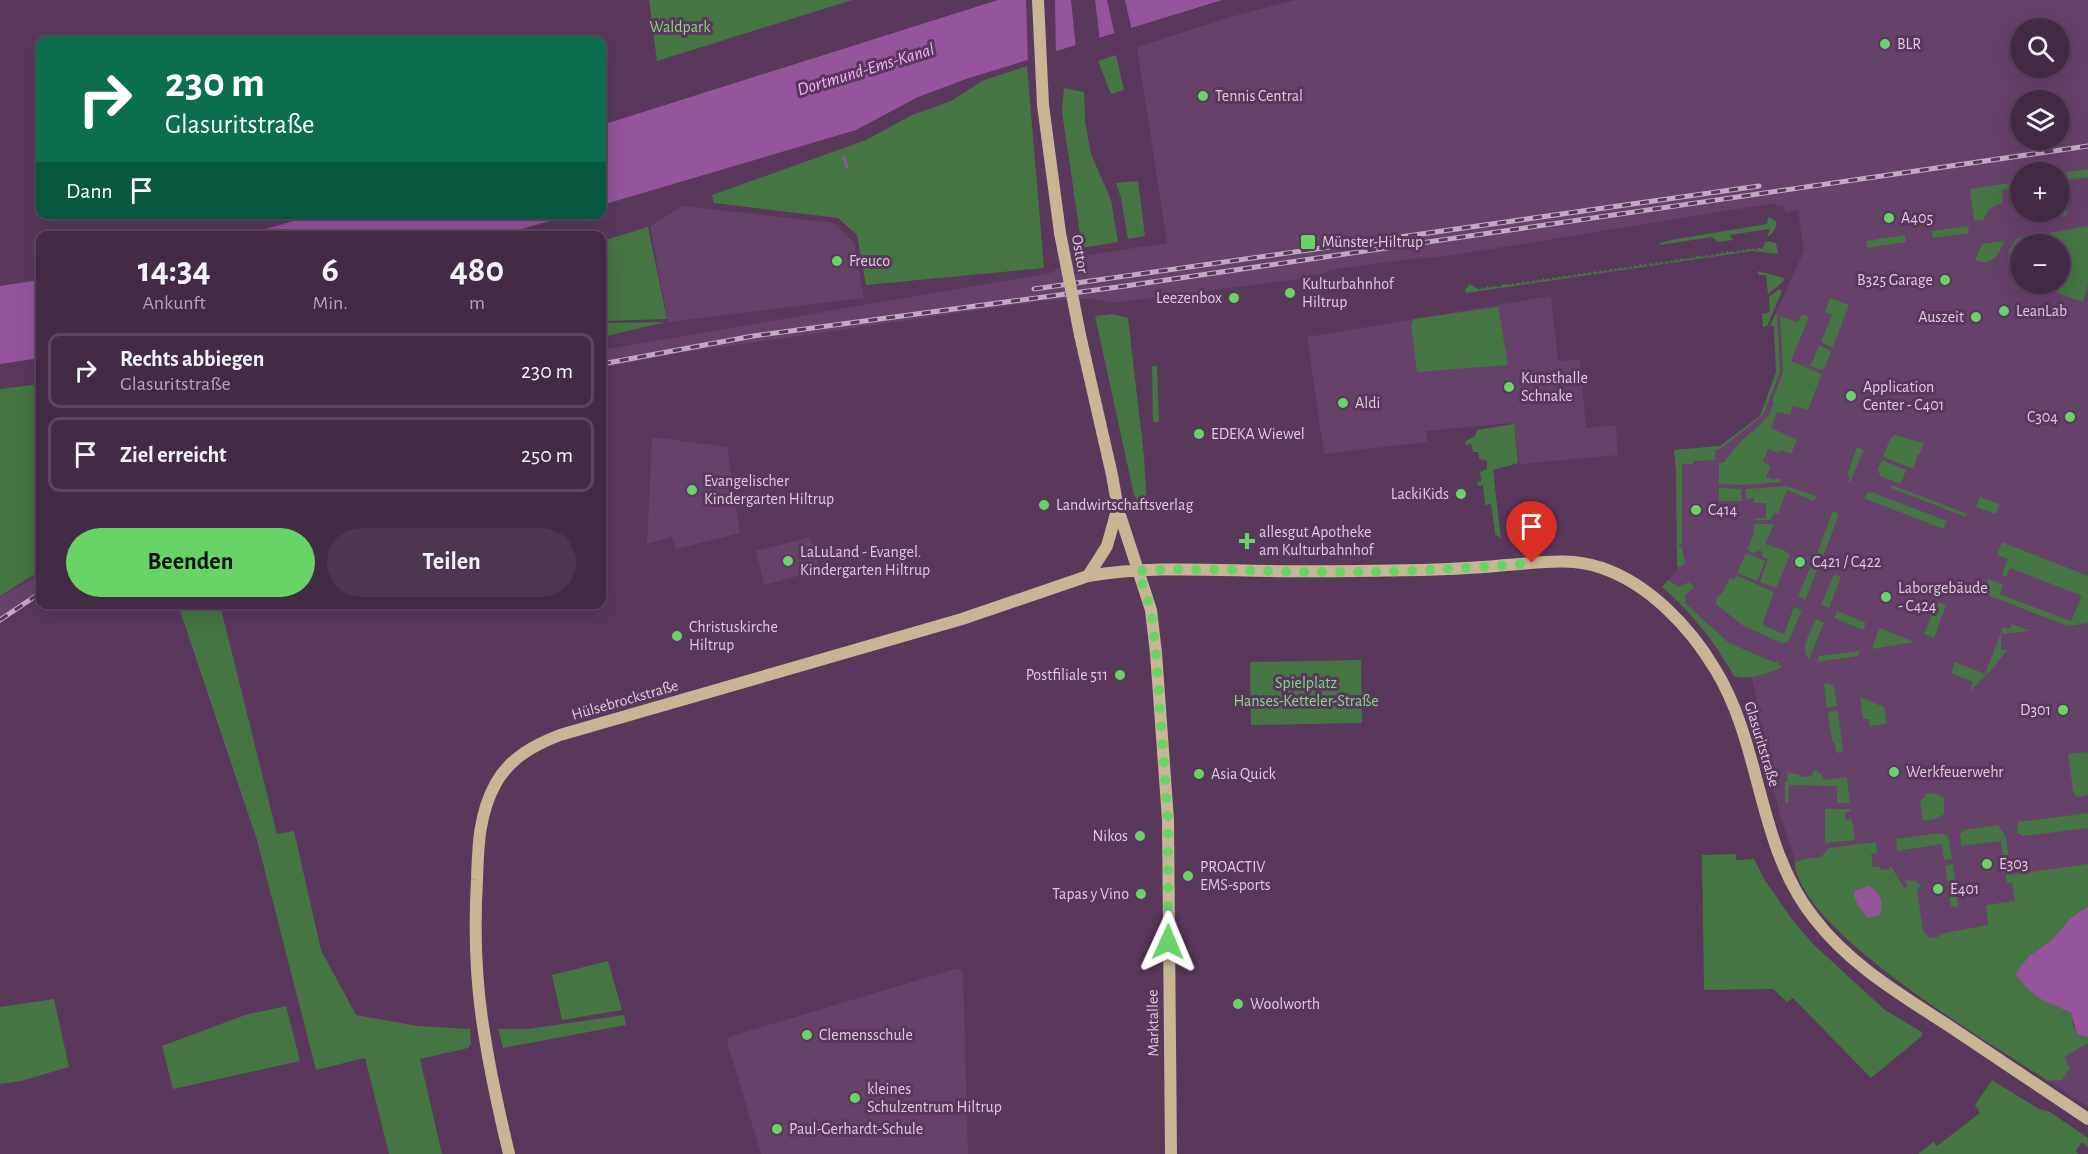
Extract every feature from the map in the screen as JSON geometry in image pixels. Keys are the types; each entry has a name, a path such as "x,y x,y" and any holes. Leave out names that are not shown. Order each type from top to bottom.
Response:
{"main road":[{"name":"Osttor","path":"1038,0 1044,112 1060,233 1118,509 1138,571"},
{"name":"Osttor","path":"1088,576 1107,546 1118,509"},
{"name":"Glasuritstraße","path":"1138,571 1180,568 1324,572 1438,569 1563,560 1602,567 1627,579 1656,599 1685,628 1716,669 1739,716 1755,767 1767,820 1781,862 1803,905 1830,938 1875,977 2088,1119"},
{"name":"Hülsebrockstraße","path":"509,1154 485,1038 475,910 478,839 485,809 497,782 513,762 536,745 560,735 952,622 1088,576 1138,571"},
{"name":"Marktallee","path":"1138,571 1151,610 1167,800 1171,1154"}],"shaded area":[{"path":"1295,0 2088,0 2088,1107 1922,997 1869,959 1820,911 1795,869 1794,857 1780,815 1757,719 1759,708 1751,676 1727,664 1707,632 1692,614 1662,587 1677,570 1674,450 1720,446 1760,416 1776,372 1773,319 1804,251 1798,210 1785,212 1785,205 1778,207 1775,203 1448,256 1329,270 1320,275 1300,277 1300,279 1113,303 1091,299 1049,300 680,353 606,367 606,349 1050,273 1083,256 1167,243 1137,47 1230,17"},
{"path":"683,206 834,223 854,243 864,298 668,322 650,226"},
{"path":"1551,296 1558,361 1580,360 1586,428 1616,425 1618,455 1520,464 1513,423 1426,431 1427,442 1324,454 1307,337"},
{"name":"Evangelischer Kindergarten Hiltrup","path":"652,437 727,447 740,533 676,549 672,537 647,544"},
{"name":"LaLuLand - Evangel. Kindergarten Hiltrup","path":"810,537 820,570 764,585 756,551"},
{"path":"36,576 36,599 0,623 0,597"},
{"name":"kleines Schulzentrum Hiltrup","path":"958,968 963,973 968,1154 761,1154 727,1042 729,1037"}],"green space":[{"name":"Waldpark","path":"649,0 852,0 657,61"},
{"path":"1116,55 1124,90 1111,94 1098,61"},
{"path":"1027,66 1044,268 866,285 857,235 838,218 714,203 712,195 866,140 912,115 951,101 982,81"},
{"path":"1064,88 1084,92 1085,121 1091,154 1111,200 1118,242 1082,248 1062,112"},
{"path":"2088,169 2088,177 2070,180 2070,172"},
{"path":"1138,181 1145,236 1128,239 1116,183"},
{"path":"2010,183 2010,189 2002,190 2003,203 1990,208 1984,220 1974,221 1970,189"},
{"path":"1768,217 1776,221 1776,224 1774,231 1767,237 1770,229 1729,235 1733,240 1718,242 1712,237 1660,245 1660,243 1676,239 1767,224"},
{"path":"1968,226 1969,233 1933,238 1932,231"},
{"path":"2088,226 2088,284 2083,302 2061,294 2070,294 2070,234 2044,234"},
{"path":"648,227 667,319 606,321 606,240"},
{"path":"1905,235 1906,242 1867,248 1866,241"},
{"path":"1766,241 1776,243 1778,254 1752,251 1664,264 1671,260 1674,262 1676,259 1679,261 1681,258 1685,260 1691,257 1695,259 1696,256 1710,257 1717,253 1720,255 1722,252 1725,254 1727,251 1736,253 1743,249 1746,251 1748,248 1762,249"},
{"path":"2004,241 2000,251 1990,261 1975,260 1982,244"},
{"path":"1661,261 1664,264 1466,293 1465,290 1470,284 1480,290 1487,286 1501,287 1502,284 1511,285 1512,283 1516,285 1517,282 1521,284 1523,281 1531,283 1538,279 1541,281 1543,278 1552,280 1553,277 1557,279 1558,276 1562,278 1564,275 1572,277 1579,273 1593,274 1594,271 1598,273 1600,270 1608,272 1610,268 1613,271 1620,267 1628,269 1635,265 1638,267 1640,264 1644,266 1645,263 1648,266 1656,262 1659,264"},
{"path":"1758,271 1784,278 1783,282 1768,294 1766,275 1758,275"},
{"path":"1779,289 1782,291 1767,326 1763,327 1762,314 1770,312 1769,297"},
{"path":"1830,298 1849,305 1833,347 1821,342 1832,315 1825,312"},
{"path":"1498,307 1508,365 1417,372 1411,325 1414,319"},
{"path":"1776,313 1780,372 1763,415 1720,449 1715,450 1715,460 1682,464 1682,544 1679,546 1682,547 1685,563 1679,568 1677,566 1674,450 1720,446 1760,416 1776,372 1774,326 1770,326"},
{"path":"1112,314 1128,318 1144,456 1147,508 1143,507 1134,495 1095,316"},
{"path":"1802,314 1809,317 1791,361 1820,373 1821,376 1808,410 1793,406 1790,415 1777,412 1771,428 1797,440 1791,454 1768,449 1763,462 1771,466 1766,477 1781,480 1780,482 1744,485 1719,484 1719,463 1723,463 1741,441 1768,417 1774,402 1772,401 1783,372 1780,316 1798,322"},
{"path":"666,322 606,336 606,323"},
{"path":"1819,346 1831,352 1824,369 1821,370 1805,364 1811,365"},
{"path":"1152,366 1157,366 1159,422 1153,422"},
{"path":"36,384 36,574 0,596 0,389"},
{"path":"1514,424 1518,463 1493,470 1501,539 1495,534 1491,504 1485,505 1483,485 1478,486 1477,482 1481,481 1480,472 1487,469 1487,461 1479,459 1478,452 1473,452 1471,444 1465,445 1466,441 1475,436 1477,430"},
{"path":"1894,435 1924,443 1917,455 1914,469 1883,457"},
{"path":"1857,447 1864,450 1848,482 1850,476 1847,475"},
{"path":"1882,460 1906,470 1901,484 1880,476 1878,469"},
{"path":"1892,485 1967,514 1966,517 1891,488"},
{"path":"1787,486 1816,496 1814,501 1787,490 1778,514 1774,513 1771,520 1755,520 1755,518 1766,518 1766,503 1754,503 1754,498 1746,499 1746,489"},
{"path":"1719,488 1741,489 1742,501 1719,501"},
{"path":"1868,493 1874,493 1947,521 1943,529 1864,498"},
{"path":"1980,497 2000,504 1996,514 1976,507"},
{"path":"1833,511 1839,514 1822,559 1816,556"},
{"path":"1754,524 1774,524 1765,544 1784,550 1790,555 1776,588 1760,582 1768,559 1762,557 1762,552 1759,550 1754,553 1747,550 1754,533"},
{"path":"2002,542 2088,576 2088,623 2068,626 1982,593 1988,579 2003,585 2000,594 2071,621 2082,596 2010,568 2006,577 2002,575 2008,559 1997,555"},
{"path":"1746,553 1765,561 1757,581 1737,573"},
{"path":"1812,563 1819,565 1805,600 1798,596"},
{"path":"1834,574 1841,577 1829,608 1821,605"},
{"path":"1736,575 1774,592 1762,625 1784,634 1794,607 1802,610 1788,642 1781,643 1742,625 1716,604 1716,598 1722,593 1730,578 1734,580"},
{"path":"1668,580 1679,587 1689,582 1694,587 1684,596 1687,600 1684,602 1729,643 1776,663 1778,660 1779,665 1782,666 1757,676 1745,678 1734,676 1702,628 1662,587"},
{"path":"1937,602 1946,605 1934,638 1924,634"},
{"path":"179,609 221,609 277,834 294,831 321,950 356,1015 418,1026 470,1029 471,1044 468,1048 420,1059 442,1154 389,1154 365,1058 316,1070 257,840"},
{"path":"1837,611 1866,623 1863,630 1834,618"},
{"path":"1816,619 1824,623 1809,659 1805,650"},
{"path":"2012,624 2030,631 2001,634 2001,650 2007,650 1969,692 1973,682 1951,673 1955,662 1985,674 2003,627 2009,629"},
{"path":"1879,628 1915,642 1872,649"},
{"path":"1860,651 1858,656 1817,662 1819,656"},
{"name":"Spielplatz Hanses-Ketteler-Straße","path":"1361,660 1362,723 1251,725 1250,662"},
{"path":"1824,684 1834,685 1837,706 1827,708"},
{"path":"1860,697 1884,707 1887,724 1870,726 1869,719 1863,719"},
{"path":"1838,711 1843,752 1839,753 1836,752 1834,741 1832,741 1828,712"},
{"path":"2088,752 2088,795 2077,797 2073,791 2068,754"},
{"path":"1814,770 1822,774 1823,780 1847,777 1850,803 1837,803 1837,786 1789,785 1788,803 1785,803 1787,772 1802,777 1812,776"},
{"path":"1934,793 1944,798 1944,814 1936,819 1923,821 1920,801 1925,794"},
{"path":"1825,809 1851,809 1845,813 1845,820 1852,819 1855,840 1825,843"},
{"path":"2088,813 2088,828 2023,836 2017,833 2018,822"},
{"path":"1998,825 2006,837 2011,875 2088,864 2088,906 2071,918 2052,940 2029,956 2063,1010 2071,1013 2073,1027 2077,1034 2088,1037 2088,1043 2064,1057 2070,1068 2062,1080 2048,1081 1985,1041 1901,983 1861,951 1828,920 1804,889 1795,862 1808,858 1820,858 1829,848 1876,842 1877,853 1871,854 1873,867 1880,867 1880,870 1889,869 1891,866 1904,888 1908,886 1905,880 1916,881 1921,886 1917,889 1923,931 1930,938 1938,937 1939,934 1988,925 1986,905 2015,901 2012,883 2007,883 2001,841 1961,846 1960,835 1963,830"},
{"path":"1940,833 1948,836 1952,859 1944,860 1942,844 1897,851 1896,839"},
{"path":"1736,854 1736,860 1754,859 1766,882 1794,922 1813,944 1885,1010 1922,1032 1922,1036 1871,1078 1793,998 1787,1002 1773,989 1704,990 1702,855"},
{"path":"1953,864 1958,906 1951,907 1945,866"},
{"path":"608,961 622,1010 562,1020 552,975"},
{"path":"54,999 69,1067 21,1081 0,1084 0,1007"},
{"path":"286,1006 300,1061 173,1089 162,1046 245,1015"},
{"path":"624,1015 626,1025 503,1048 498,1029 528,1029"},
{"path":"1992,1080 2039,1109 2050,1112 2088,1138 2088,1148 2082,1142 2076,1151 2078,1154 1918,1154 1933,1142 1937,1146 1980,1113 1975,1105"}],"water":[{"name":"Dortmund-Ems-Kanal","path":"998,0 1222,0 966,79 918,97 856,130 606,204 606,124"},
{"path":"300,219 557,219 514,231 258,231"},
{"path":"36,281 36,359 0,364 0,286"},
{"path":"1868,886 1879,894 1881,907 1879,916 1868,918 1858,906 1854,895 1855,891"},
{"path":"2088,906 2088,1037 2077,1034 2071,1013 2040,998 2029,990 2015,974 2029,956 2052,940 2071,918"}],"pier":[{"path":"1026,0 1055,0 1056,55 1028,64"},
{"path":"1071,0 1095,0 1100,41 1076,49"},
{"path":"1107,0 1125,0 1132,31 1115,36"}],"waterway":[{"path":"844,157 847,167"}],"railway":[{"path":"606,363 753,336 1125,286 2088,146"},
{"path":"1034,289 1759,186"},
{"path":"0,620 36,596"}],"place":[{"name":"BLR","path":"1885,44"},
{"name":"Tennis Central","path":"1203,96"},
{"name":"A405","path":"1889,218"},
{"name":"Münster-Hiltrup","path":"1308,242"},
{"name":"Freuco","path":"837,261"},
{"name":"B325 Garage","path":"1945,280"},
{"name":"Kulturbahnhof Hiltrup","path":"1290,293"},
{"name":"Leezenbox","path":"1234,298"},
{"name":"LeanLab","path":"2004,311"},
{"name":"Auszeit","path":"1976,317"},
{"name":"Kunsthalle Schnake","path":"1509,387"},
{"name":"Application Center - C401","path":"1851,396"},
{"name":"Aldi","path":"1343,403"},
{"name":"C304","path":"2070,417"},
{"name":"EDEKA Wiewel","path":"1199,434"},
{"name":"Evangelischer Kindergarten Hiltrup","path":"692,490"},
{"name":"LackiKids","path":"1461,494"},
{"name":"Landwirtschaftsverlag","path":"1044,505"},
{"name":"C414","path":"1696,510"},
{"name":"allesgut Apotheke am Kulturbahnhof","path":"1247,541"},
{"name":"LaLuLand - Evangel. Kindergarten Hiltrup","path":"788,561"},
{"name":"C421 / C422","path":"1800,562"},
{"name":"Laborgebäude - C424","path":"1886,597"},
{"name":"Christuskirche Hiltrup","path":"677,636"},
{"name":"Postfiliale 511","path":"1120,675"},
{"name":"D301","path":"2063,710"},
{"name":"Werkfeuerwehr","path":"1894,772"},
{"name":"Asia Quick","path":"1199,774"},
{"name":"Nikos","path":"1140,836"},
{"name":"E303","path":"1987,864"},
{"name":"PROACTIV EMS-sports","path":"1188,876"},
{"name":"E401","path":"1938,889"},
{"name":"Tapas y Vino","path":"1141,894"},
{"name":"Woolworth","path":"1238,1004"},
{"name":"Clemensschule","path":"807,1035"},
{"name":"kleines Schulzentrum Hiltrup","path":"855,1098"},
{"name":"Paul-Gerhardt-Schule","path":"777,1129"}],"route":[{"path":"1168,942 1168,820 1156,654 1151,610 1138,571 1180,568 1324,572 1456,569 1532,563"}]}
